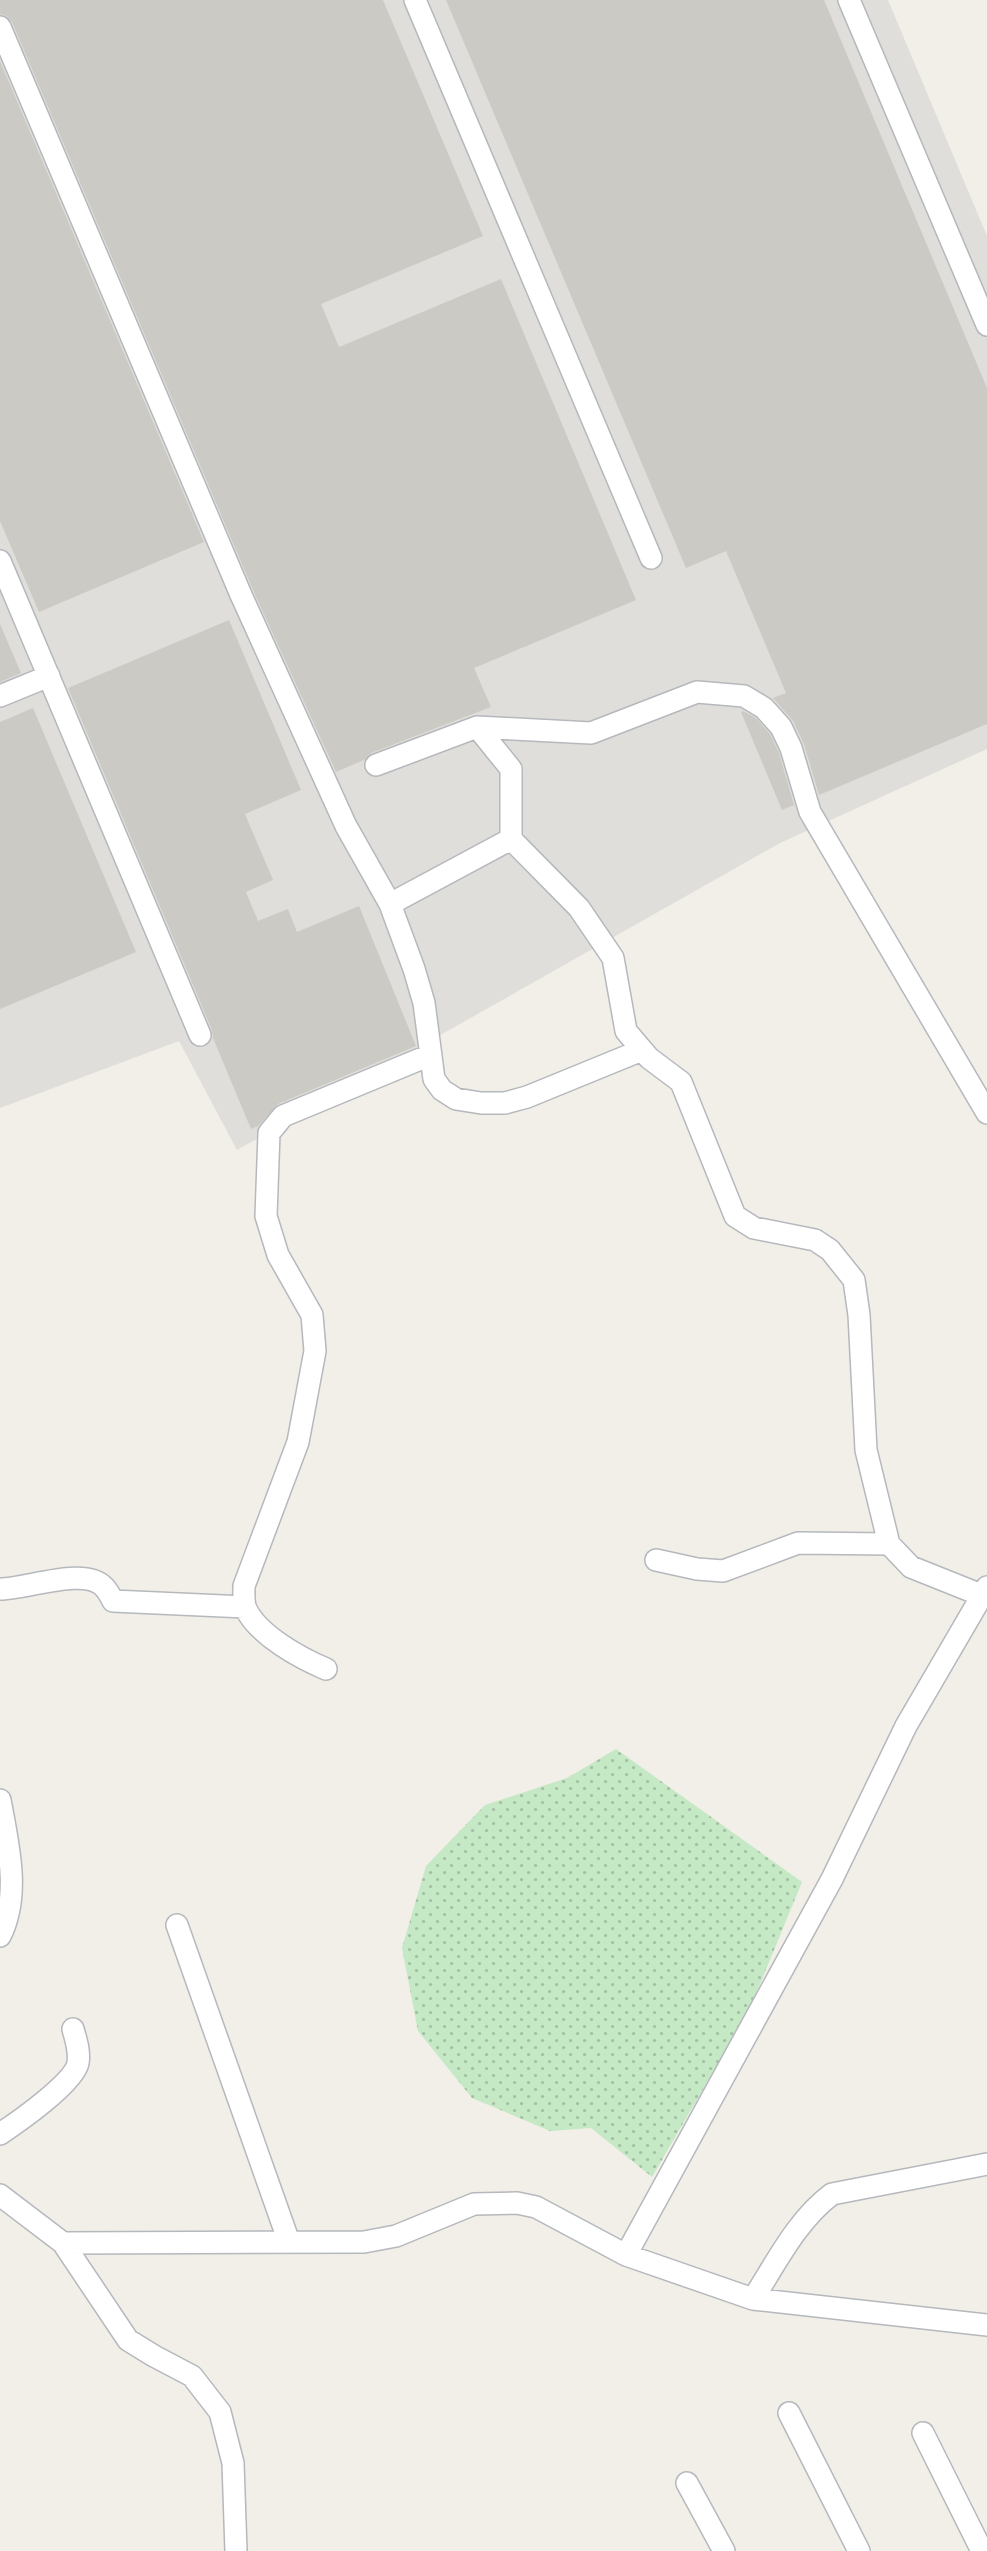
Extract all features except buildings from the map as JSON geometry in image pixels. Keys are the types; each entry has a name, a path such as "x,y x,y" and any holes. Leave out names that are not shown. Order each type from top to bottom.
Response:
{"street":[{"path":"415,0 651,558"},
{"path":"849,0 987,325"},
{"path":"0,27 240,595 346,826 390,904 421,992 434,1079 442,1090 456,1099 505,1103 527,1097 642,1050"},
{"path":"0,561 200,1035"},
{"path":"0,696 49,676"},
{"path":"376,765 477,727 591,733 697,692 744,696 764,708 781,727 791,748 810,812 987,1113"},
{"path":"477,727 511,769 511,839 579,908 612,958 626,1031 642,1050 681,1082 735,1216 754,1228 815,1240 830,1250 854,1280 859,1315 866,1450 889,1544 911,1567 984,1591 906,1726 832,1879 626,2255"},
{"path":"390,904 511,839"},
{"path":"326,1669 300,1658 258,1626 245,1607 244,1586 298,1442 315,1351 312,1315 278,1255 266,1216 269,1133 283,1116 430,1055"},
{"path":"656,1560 697,1569 723,1571 797,1543 889,1544"},
{"path":"0,1589 16,1589 79,1577 92,1579 104,1586 113,1601 245,1607"},
{"path":"0,1800 10,1868 8,1921 0,1936"},
{"path":"177,1925 289,2242"},
{"path":"0,2134 44,2103 78,2066 79,2051 73,2029"},
{"path":"753,2299 815,2206 832,2194 987,2164"},
{"path":"0,2195 63,2243 128,2340 192,2376 220,2412 233,2463 236,2551"},
{"path":"63,2243 363,2242 396,2236 474,2204 517,2203 536,2207 626,2255 753,2299 987,2325"},
{"path":"789,2413 859,2551"},
{"path":"923,2433 982,2551"},
{"path":"687,2483 724,2551"}],"shaded area":[{"path":"0,0 888,0 987,236 987,749 780,843 237,1150 179,1041 0,1108"}],"green space":[{"path":"616,1749 802,1882 751,2006 652,2177 591,2128 550,2131 472,2098 418,2031 402,1948 426,1866 485,1805 567,1778"}]}
